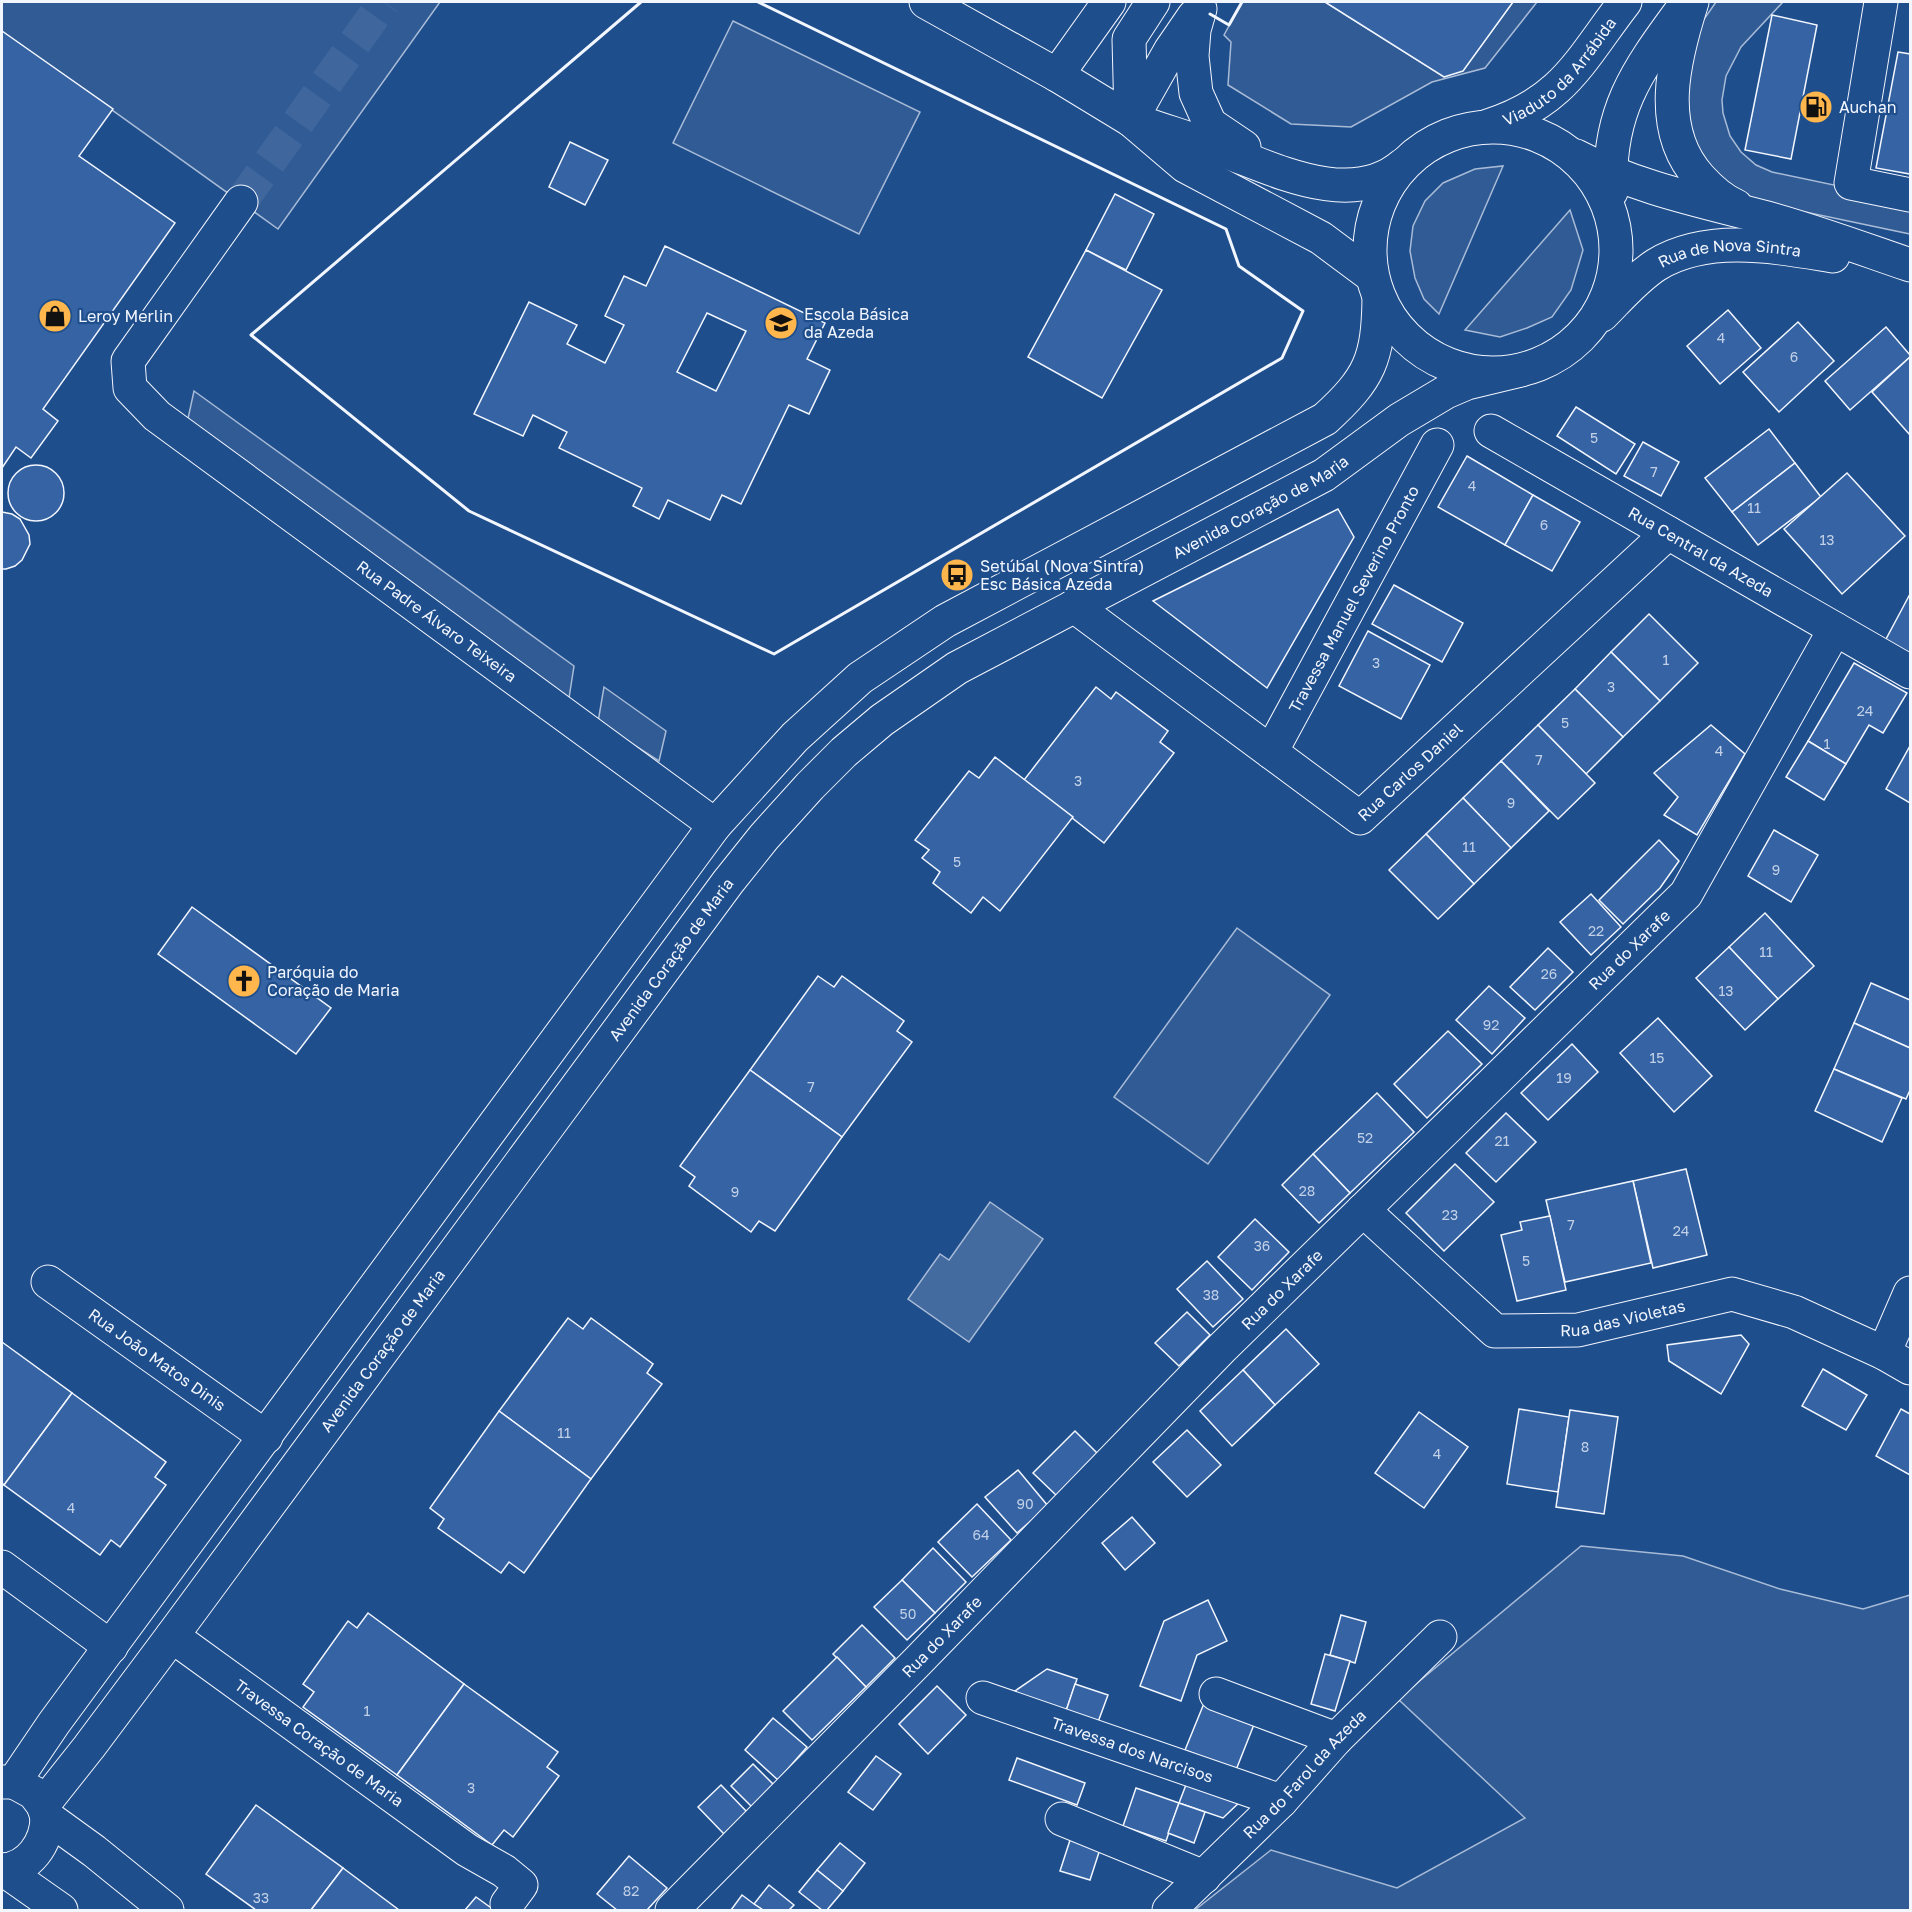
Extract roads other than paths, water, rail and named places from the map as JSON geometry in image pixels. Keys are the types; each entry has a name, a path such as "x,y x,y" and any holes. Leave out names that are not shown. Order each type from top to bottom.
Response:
{"street":[{"path":"1057,75 1109,2"},
{"path":"1131,120 1129,39 1153,2"},
{"name":"Viaduto da Arrábida","path":"1481,128 1522,113 1566,82 1625,2"},
{"path":"938,5 1131,120 1185,166 1321,238 1376,287 1390,317 1403,334 1437,360 1457,368 1501,373 1521,370 1561,353 1577,340 1603,306 1615,269 1616,248 1610,172 1612,139 1635,76 1690,2"},
{"path":"1690,2 1674,71 1672,113 1676,134 1694,172 1708,187 1727,202 1769,219"},
{"path":"1881,2 1851,183 1911,195"},
{"path":"1131,120 1170,51 1203,5"},
{"path":"1203,5 1194,30 1193,74 1196,93 1210,124 1281,172"},
{"path":"1131,120 1206,144 1303,180 1345,185 1382,179 1440,139 1459,132 1481,128"},
{"name":"Rua de Nova Sintra","path":"1481,128 1523,131 1610,172 1675,195 1769,219 1911,267"},
{"path":"1561,148 1588,172 1600,190 1613,227"},
{"path":"166,1911 45,1811 34,1793 8,1782 111,1647 715,825 795,737 860,678 945,621 1325,419 1351,396 1368,367 1378,330 1376,287 1370,253 1371,231 1376,210 1398,171 1413,156"},
{"name":"Rua Padre Álvaro Teixeira","path":"241,202 128,361 130,388 157,416 715,825"},
{"name":"Rua de Nova Sintra","path":"1577,340 1624,293 1657,265 1696,250 1744,246 1778,247 1911,267"},
{"name":"Avenida Coração de Maria","path":"45,1811 89,1748 728,882 764,837 844,752 882,720 957,668 1324,474 1399,420 1446,392 1467,383 1521,370"},
{"name":"Rua Central da Azeda","path":"1491,431 1911,672"},
{"name":"Travessa Manuel Severino Pronto","path":"1270,752 1437,445"},
{"name":"Rua Carlos Daniel","path":"1074,606 1360,818 1668,533"},
{"name":"Rua do Xarafe","path":"672,1911 1221,1348 1686,894 1835,629"},
{"name":"Rua das Violetas","path":"1363,1210 1495,1331 1578,1330 1732,1294 1794,1312 1897,1361"},
{"name":"Rua João Matos Dinis","path":"48,1282 266,1437"},
{"path":"1897,1361 1911,1293"},
{"path":"2,1567 111,1647"},
{"name":"Travessa Coração de Maria","path":"172,1636 467,1850 504,1871 520,1885 507,1904"},
{"name":"Rua do Farol da Azeda","path":"1169,1911 1281,1802 1336,1739 1440,1637"},
{"path":"1216,1694 1336,1739"},
{"name":"Travessa dos Narcisos","path":"983,1698 1281,1802"},
{"path":"3,1870 21,1865 31,1858 47,1827 45,1811"},
{"path":"1062,1819 1204,1877"},
{"path":"3,1870 61,1911"}],"tunnel":[{"path":"241,202 384,2"}],"place":[{"name":"Auchan","path":"1816,107"},
{"name":"Leroy Merlin","path":"55,316"},
{"name":"Escola Básica da Azeda","path":"781,323"},
{"name":"Setúbal (Nova Sintra) Esc Básica Azeda","path":"957,575"},
{"name":"Paróquia do Coração de Maria","path":"244,981"}]}
